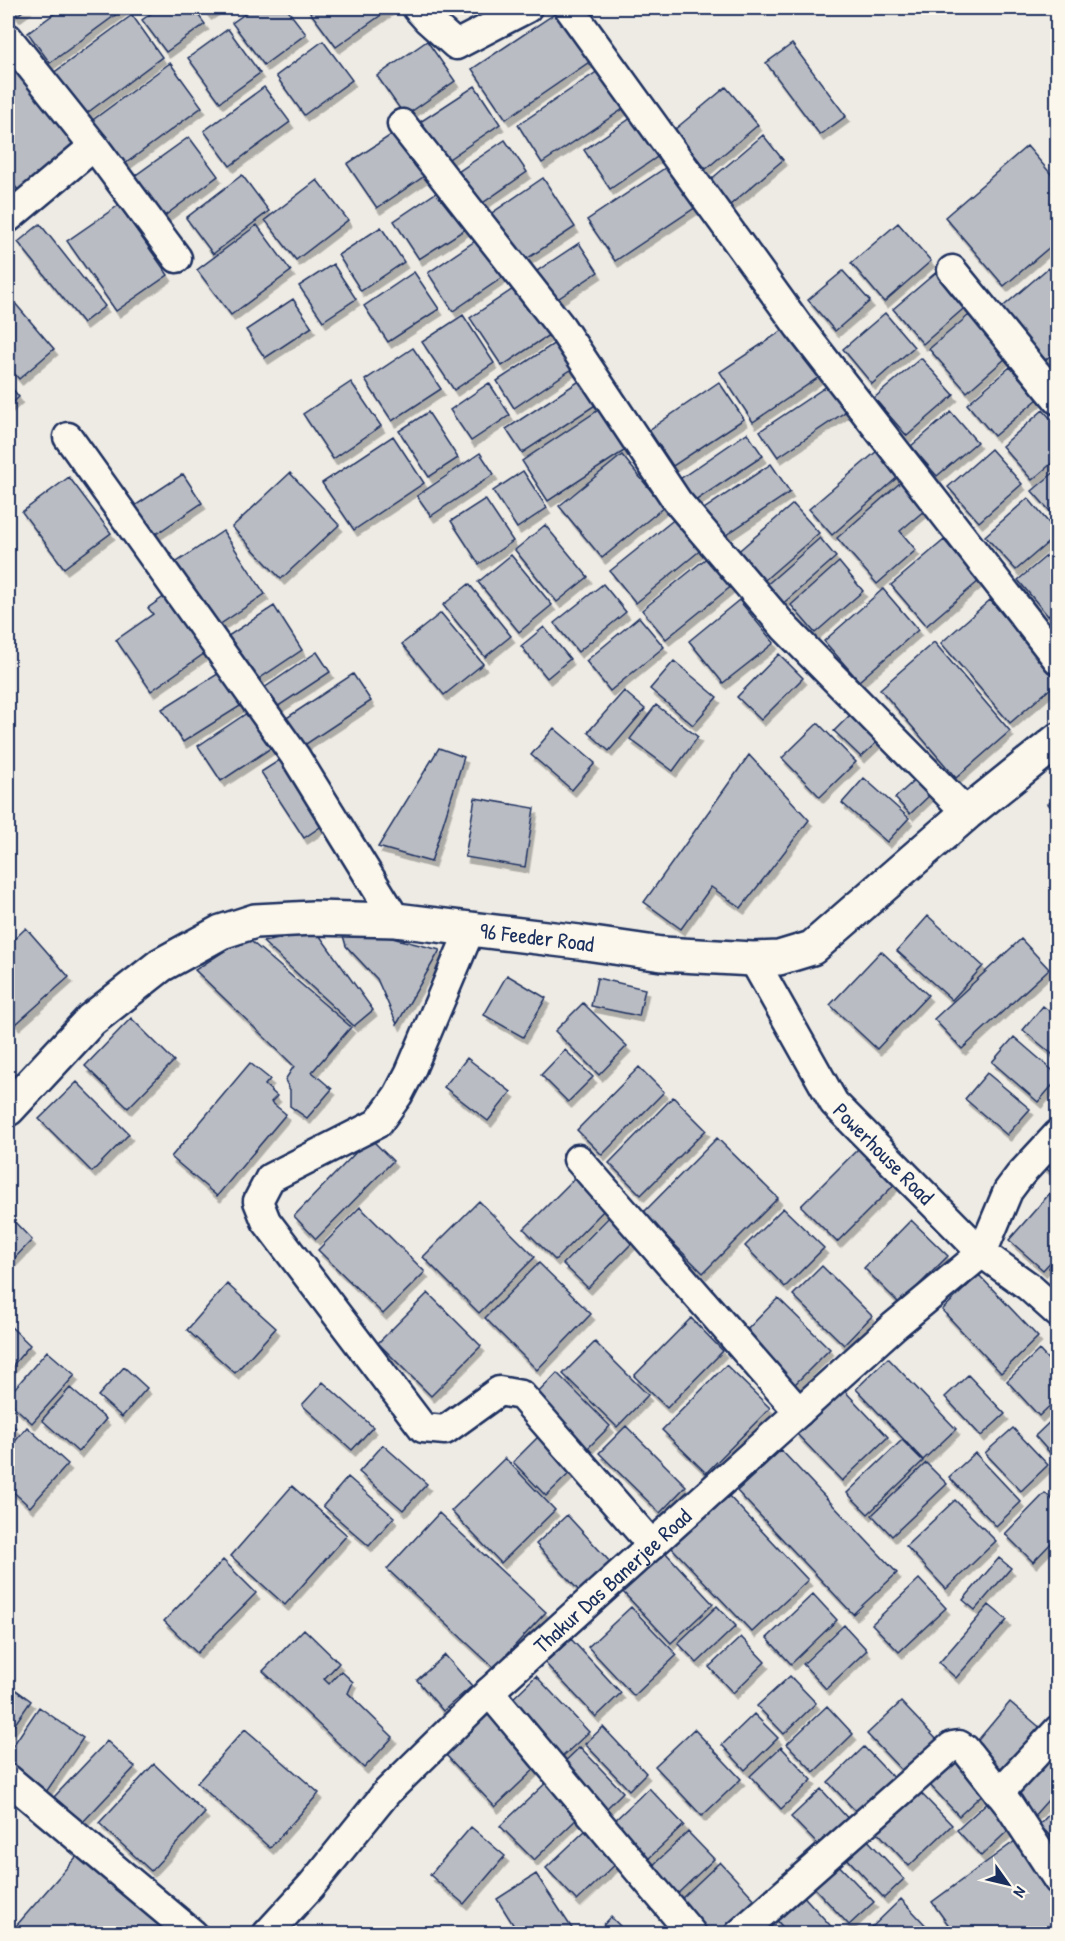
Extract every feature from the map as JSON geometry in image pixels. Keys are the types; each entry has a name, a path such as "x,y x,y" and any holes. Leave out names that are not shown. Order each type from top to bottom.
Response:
{"main road":[{"name":"96 Feeder Road","path":"8,1109 91,1020 161,965 220,932 255,921 313,918 396,920 662,954 753,959 779,958 812,948 967,813 1058,740"}],"street":[{"path":"417,8 456,45 527,8"},
{"path":"569,8 799,327 1058,660"},
{"path":"8,38 94,146 177,258"},
{"path":"402,124 561,327 677,501 785,628 967,813"},
{"path":"8,218 94,146"},
{"path":"952,270 1058,400"},
{"path":"68,437 295,756 396,920"},
{"path":"470,930 399,1095 378,1123 270,1178 258,1201 266,1221 423,1428 445,1430 499,1391 521,1395 652,1545"},
{"name":"Powerhouse Road","path":"753,959 834,1103 982,1253 1028,1286 1058,1313"},
{"path":"982,1253 1008,1191 1058,1134"},
{"path":"578,1159 799,1412"},
{"name":"Thakur Das Banerjee Road","path":"267,1934 311,1886 387,1792 489,1692 894,1326 982,1253"},
{"path":"489,1692 692,1934"},
{"path":"999,1793 1058,1730"},
{"path":"739,1934 952,1746 959,1745 965,1749 1026,1830 1058,1880"},
{"path":"8,1779 194,1934"}],"building":[{"path":"10,8 27,8 16,16"},
{"path":"62,8 125,8 50,63 28,33"},
{"path":"159,8 193,8 205,24 166,52 142,20"},
{"path":"203,8 217,8 208,14"},
{"path":"253,8 286,8 306,34 264,65 232,23"},
{"path":"307,8 391,8 336,47"},
{"path":"562,9 595,58 506,119 472,69"},
{"path":"132,15 162,57 83,116 52,74"},
{"path":"228,29 260,73 220,102 188,58"},
{"path":"323,41 352,80 304,115 276,76"},
{"path":"427,41 455,81 405,116 377,76"},
{"path":"792,44 846,116 820,135 766,63"},
{"path":"8,63 75,144 19,191 8,178"},
{"path":"170,63 202,107 122,166 90,122"},
{"path":"598,71 623,109 542,163 518,125"},
{"path":"475,86 500,124 440,165 414,126"},
{"path":"264,87 290,122 230,166 204,131"},
{"path":"726,87 758,125 706,169 674,130"},
{"path":"634,116 660,155 610,189 584,150"},
{"path":"397,131 426,175 377,208 347,164"},
{"path":"763,135 783,160 730,205 709,181"},
{"path":"189,137 218,176 159,220 129,180"},
{"path":"505,140 527,172 477,207 455,174"},
{"path":"1027,146 1058,182 1058,240 1004,286 945,217"},
{"path":"671,164 699,205 615,261 587,220"},
{"path":"242,175 269,211 213,254 186,218"},
{"path":"543,178 575,227 519,264 486,217"},
{"path":"317,180 348,220 296,260 265,220"},
{"path":"446,186 472,225 419,259 394,221"},
{"path":"119,205 168,275 116,311 67,241"},
{"path":"898,223 931,261 884,302 851,263"},
{"path":"40,224 105,306 83,323 18,242"},
{"path":"257,225 291,271 231,315 197,270"},
{"path":"381,227 404,262 361,291 338,255"},
{"path":"481,237 506,275 453,311 428,273"},
{"path":"579,243 598,272 553,302 534,273"},
{"path":"333,264 356,299 323,321 299,286"},
{"path":"1048,268 1058,279 1058,349 1043,362 999,310"},
{"path":"940,269 970,303 923,344 893,309"},
{"path":"843,271 870,301 835,331 808,300"},
{"path":"414,272 439,309 388,342 364,306"},
{"path":"519,285 552,333 502,366 470,318"},
{"path":"8,295 54,349 19,379 8,366"},
{"path":"293,299 312,327 265,358 246,330"},
{"path":"885,313 914,347 872,384 843,349"},
{"path":"463,315 494,363 454,390 422,342"},
{"path":"969,315 1006,358 967,392 929,349"},
{"path":"786,328 819,377 753,422 720,372"},
{"path":"558,341 575,367 514,408 497,381"},
{"path":"413,348 441,389 392,421 365,380"},
{"path":"921,358 954,395 907,436 874,398"},
{"path":"1058,360 1058,387 1044,372"},
{"path":"1010,367 1038,399 994,436 967,404"},
{"path":"584,378 600,402 522,453 506,429"},
{"path":"351,382 381,426 333,459 303,414"},
{"path":"719,382 744,419 673,466 649,430"},
{"path":"8,383 19,397 8,407"},
{"path":"489,383 510,415 471,441 450,410"},
{"path":"830,384 848,410 778,457 760,431"},
{"path":"603,407 630,447 548,501 522,461"},
{"path":"1043,410 1058,427 1058,458 1032,480 1002,446"},
{"path":"428,412 458,458 429,477 399,431"},
{"path":"951,412 977,442 937,476 911,446"},
{"path":"747,433 763,456 692,503 677,481"},
{"path":"393,436 424,483 354,530 322,483"},
{"path":"991,449 1022,484 979,522 948,487"},
{"path":"877,451 899,476 832,535 809,509"},
{"path":"480,453 494,474 431,516 417,496"},
{"path":"622,455 664,507 602,558 559,506"},
{"path":"771,464 790,492 723,537 704,509"},
{"path":"1058,469 1058,520 1032,491"},
{"path":"523,471 547,508 517,528 493,491"},
{"path":"290,473 339,525 281,579 232,527"},
{"path":"183,474 202,503 150,538 130,509"},
{"path":"69,477 111,533 64,568 22,512"},
{"path":"901,482 925,510 900,531 916,550 877,584 837,538"},
{"path":"1028,498 1058,534 1016,570 985,536"},
{"path":"485,499 513,541 479,564 451,521"},
{"path":"793,504 819,533 759,585 734,555"},
{"path":"676,518 702,549 636,603 610,571"},
{"path":"545,525 588,577 557,602 515,550"},
{"path":"223,531 265,594 213,629 171,566"},
{"path":"820,538 836,557 779,607 763,588"},
{"path":"944,540 979,581 926,626 891,585"},
{"path":"1058,546 1058,608 1048,616 1018,580"},
{"path":"511,555 552,605 519,632 478,582"},
{"path":"709,556 733,585 666,639 642,610"},
{"path":"839,562 863,591 815,633 791,605"},
{"path":"469,584 511,636 485,657 443,605"},
{"path":"603,584 626,612 578,652 554,623"},
{"path":"883,589 918,630 859,681 824,641"},
{"path":"165,596 205,653 151,691 116,640 153,614 148,608"},
{"path":"739,600 774,643 723,683 689,641"},
{"path":"990,600 1058,679 1058,682 1010,723 941,643"},
{"path":"274,606 302,650 251,684 222,640"},
{"path":"441,613 483,664 444,695 402,644"},
{"path":"1058,613 1058,633 1048,622"},
{"path":"639,617 664,647 610,691 586,661"},
{"path":"544,627 570,659 547,678 521,646"},
{"path":"934,642 1010,731 956,778 880,689"},
{"path":"317,652 330,672 277,707 264,688"},
{"path":"779,654 803,678 761,720 737,697"},
{"path":"674,661 717,697 693,725 650,689"},
{"path":"224,670 245,703 183,742 162,709"},
{"path":"353,674 371,701 297,750 279,723"},
{"path":"624,691 645,709 609,751 588,732"},
{"path":"656,705 698,737 673,771 630,739"},
{"path":"250,711 274,746 221,781 198,746"},
{"path":"850,715 877,742 861,757 834,731"},
{"path":"818,723 856,762 820,797 782,758"},
{"path":"554,728 595,763 572,790 531,755"},
{"path":"439,748 464,757 431,862 378,847"},
{"path":"749,755 809,820 741,908 711,887 681,929 644,902"},
{"path":"286,756 329,821 304,838 261,772"},
{"path":"864,778 909,818 887,842 842,803"},
{"path":"917,778 931,794 910,814 895,798"},
{"path":"1058,797 1058,815 1048,804"},
{"path":"475,798 534,808 525,867 465,857"},
{"path":"928,916 983,966 952,1000 897,951"},
{"path":"340,925 440,950 397,1024 377,979 346,946"},
{"path":"26,928 69,977 16,1024 8,1014 8,945"},
{"path":"317,932 373,1010 354,1026 263,942"},
{"path":"246,937 351,1027 312,1072 332,1089 307,1118 290,1106 290,1090 285,1080 294,1066 195,970"},
{"path":"1021,939 1049,969 962,1049 934,1019"},
{"path":"881,951 928,995 877,1049 830,1005"},
{"path":"507,975 546,998 523,1037 484,1015"},
{"path":"597,978 645,989 639,1016 591,1006"},
{"path":"1058,994 1058,1010 1050,1003"},
{"path":"583,1003 627,1046 599,1075 555,1031"},
{"path":"1043,1006 1058,1018 1058,1059 1023,1030"},
{"path":"131,1018 174,1061 128,1108 85,1066"},
{"path":"1014,1037 1058,1075 1058,1079 1038,1102 992,1062"},
{"path":"565,1050 593,1077 568,1102 541,1075"},
{"path":"467,1058 511,1092 488,1121 444,1087"},
{"path":"250,1063 270,1079 265,1085 277,1096 271,1102 286,1114 217,1196 171,1157"},
{"path":"639,1067 664,1092 602,1155 577,1130"},
{"path":"987,1073 1030,1109 1007,1135 965,1099"},
{"path":"77,1082 129,1134 92,1172 39,1119"},
{"path":"673,1097 706,1130 641,1195 609,1163"},
{"path":"370,1138 393,1161 316,1239 294,1216"},
{"path":"717,1138 778,1198 703,1273 643,1213"},
{"path":"859,1148 895,1184 837,1242 801,1206"},
{"path":"1058,1149 1058,1178 1043,1166"},
{"path":"579,1174 609,1205 555,1260 524,1229"},
{"path":"1058,1184 1058,1254 1043,1270 1009,1240"},
{"path":"479,1201 535,1257 479,1313 423,1257"},
{"path":"360,1207 425,1272 383,1314 318,1250"},
{"path":"783,1208 824,1248 785,1287 745,1246"},
{"path":"8,1215 32,1240 8,1265"},
{"path":"610,1216 634,1241 588,1288 563,1264"},
{"path":"911,1220 948,1256 900,1304 864,1268"},
{"path":"1058,1258 1058,1275 1049,1268"},
{"path":"539,1263 591,1314 537,1370 485,1318"},
{"path":"822,1266 872,1316 844,1345 793,1295"},
{"path":"979,1275 1038,1337 1001,1373 942,1310"},
{"path":"227,1284 276,1328 235,1373 187,1330"},
{"path":"428,1293 481,1346 431,1396 378,1343"},
{"path":"778,1298 830,1349 793,1386 742,1335"},
{"path":"691,1318 723,1351 667,1408 634,1376"},
{"path":"8,1324 30,1345 8,1371"},
{"path":"595,1342 648,1395 617,1427 563,1374"},
{"path":"1039,1350 1058,1370 1058,1398 1039,1416 1007,1381"},
{"path":"47,1351 75,1375 32,1423 8,1401 8,1396"},
{"path":"888,1358 956,1429 923,1460 856,1389"},
{"path":"726,1365 770,1408 706,1473 662,1430"},
{"path":"124,1367 147,1388 122,1417 98,1396"},
{"path":"557,1373 610,1426 587,1449 534,1397"},
{"path":"968,1375 1005,1414 981,1436 945,1397"},
{"path":"323,1382 373,1427 352,1450 302,1405"},
{"path":"841,1387 888,1437 842,1481 795,1432"},
{"path":"70,1388 106,1419 78,1452 42,1420"},
{"path":"1058,1414 1058,1448 1051,1454 1035,1436"},
{"path":"8,1421 16,1428 8,1438"},
{"path":"626,1426 686,1486 660,1513 599,1453"},
{"path":"27,1427 68,1464 30,1507 8,1487 8,1450"},
{"path":"1013,1428 1048,1465 1021,1491 985,1453"},
{"path":"544,1431 577,1466 546,1496 513,1462"},
{"path":"902,1440 923,1461 868,1514 847,1493"},
{"path":"383,1445 427,1484 403,1510 359,1472"},
{"path":"781,1450 897,1573 853,1614 737,1491"},
{"path":"975,1453 1021,1502 996,1526 949,1477"},
{"path":"505,1458 555,1510 501,1563 451,1511"},
{"path":"926,1463 947,1484 892,1536 872,1515"},
{"path":"348,1477 394,1517 369,1546 323,1506"},
{"path":"292,1486 347,1535 285,1605 231,1556"},
{"path":"1045,1493 1058,1505 1058,1536 1033,1562 1005,1534"},
{"path":"727,1494 808,1580 752,1632 671,1547"},
{"path":"955,1500 996,1541 946,1589 906,1546"},
{"path":"439,1513 546,1612 494,1668 387,1569"},
{"path":"567,1515 611,1563 580,1592 536,1544"},
{"path":"664,1551 713,1604 671,1643 622,1591"},
{"path":"999,1558 1011,1568 975,1610 963,1600"},
{"path":"223,1560 256,1593 197,1653 164,1621"},
{"path":"919,1579 946,1608 899,1652 872,1624"},
{"path":"813,1594 837,1620 791,1664 767,1638"},
{"path":"989,1605 1007,1620 956,1678 939,1663"},
{"path":"717,1606 736,1626 697,1663 678,1643"},
{"path":"631,1607 677,1655 634,1696 588,1647"},
{"path":"844,1625 867,1650 826,1689 803,1664"},
{"path":"304,1629 339,1663 324,1679 329,1684 341,1671 353,1682 348,1693 393,1737 364,1768 263,1671"},
{"path":"741,1637 765,1662 733,1693 709,1667"},
{"path":"571,1639 621,1693 596,1717 545,1663"},
{"path":"445,1655 472,1686 443,1711 417,1680"},
{"path":"536,1676 589,1732 561,1758 508,1703"},
{"path":"790,1676 816,1703 784,1734 757,1706"},
{"path":"8,1684 31,1701 8,1734"},
{"path":"901,1702 940,1743 906,1775 867,1734"},
{"path":"1010,1702 1043,1730 1007,1773 974,1745"},
{"path":"827,1706 853,1734 814,1772 787,1744"},
{"path":"39,1707 83,1738 44,1795 8,1770 8,1753"},
{"path":"491,1712 540,1764 495,1807 446,1755"},
{"path":"754,1714 778,1738 745,1770 722,1745"},
{"path":"603,1727 646,1773 629,1790 585,1744"},
{"path":"245,1729 319,1793 270,1848 197,1783"},
{"path":"694,1729 741,1779 702,1816 655,1766"},
{"path":"107,1741 135,1767 82,1823 54,1797"},
{"path":"580,1747 623,1792 601,1814 558,1768"},
{"path":"781,1747 812,1780 781,1809 750,1776"},
{"path":"864,1747 900,1785 864,1820 828,1782"},
{"path":"1055,1752 1058,1754 1058,1789 1032,1818 1011,1799"},
{"path":"958,1755 989,1788 959,1816 928,1783"},
{"path":"154,1764 205,1813 151,1871 99,1823"},
{"path":"550,1779 582,1814 534,1860 500,1826"},
{"path":"914,1786 952,1825 909,1866 872,1826"},
{"path":"649,1788 684,1825 647,1860 612,1823"},
{"path":"821,1789 852,1823 823,1850 791,1817"},
{"path":"992,1798 1016,1823 981,1856 957,1830"},
{"path":"1058,1805 1058,1843 1039,1825"},
{"path":"471,1827 505,1856 464,1904 430,1875"},
{"path":"588,1828 619,1861 577,1901 546,1868"},
{"path":"688,1832 714,1859 673,1898 648,1870"},
{"path":"864,1836 904,1879 884,1898 844,1855"},
{"path":"1015,1841 1058,1898 1058,1933 955,1934 932,1902"},
{"path":"83,1849 179,1934 9,1934"},
{"path":"831,1857 874,1902 849,1925 807,1880"},
{"path":"720,1862 758,1903 726,1934 710,1934 679,1901"},
{"path":"536,1874 574,1934 519,1934 497,1899"},
{"path":"798,1890 838,1934 789,1934 772,1915"},
{"path":"901,1899 934,1934 873,1934 869,1930"},
{"path":"611,1917 628,1934 595,1934"}]}
